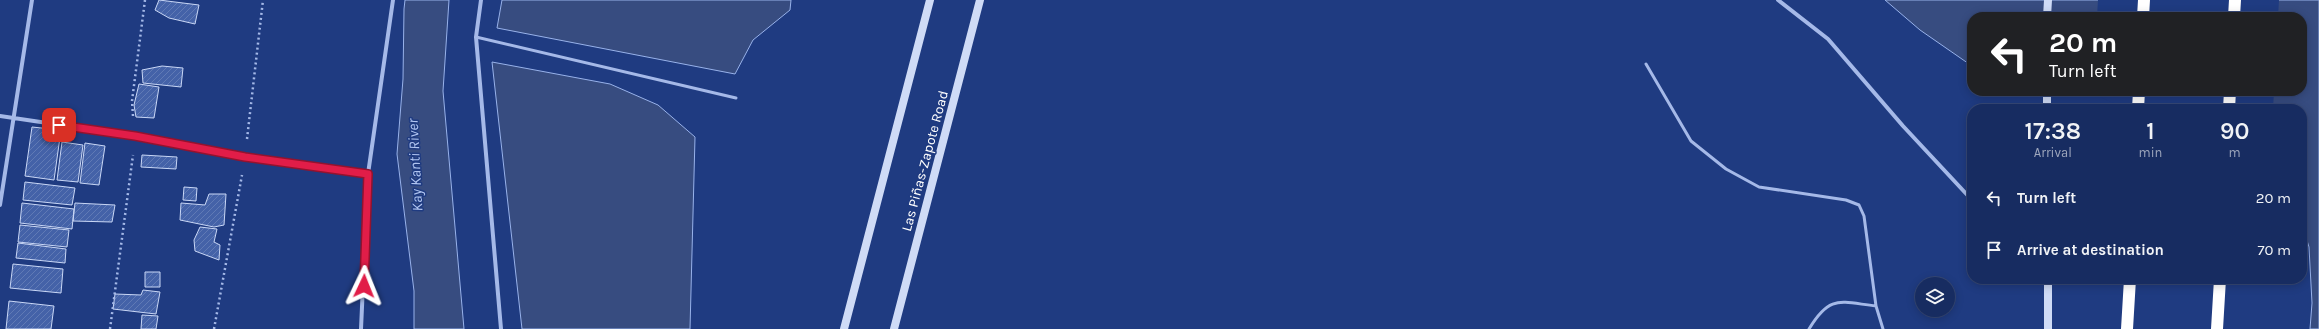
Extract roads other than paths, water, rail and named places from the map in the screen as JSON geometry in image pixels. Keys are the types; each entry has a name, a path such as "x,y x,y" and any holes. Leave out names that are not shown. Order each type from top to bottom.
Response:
{"highway":[{"path":"2143,12 2144,0"},
{"path":"2234,12 2235,0"},
{"path":"2127,329 2130,284"},
{"path":"2217,329 2220,284"}],"main road":[{"path":"844,329 930,0"},
{"name":"Las Piñas-Zapote Road","path":"894,329 980,0"},
{"path":"2048,0 2048,12"},
{"path":"2048,284 2048,329"}],"street":[{"path":"0,204 32,0"},
{"path":"361,329 368,174 393,0"},
{"path":"481,0 476,37 501,329"},
{"path":"1778,0 1828,39 1903,126 1967,195"},
{"path":"0,116 135,136 245,157 368,174"}],"lane":[{"path":"476,37 736,98"},
{"path":"1646,64 1691,141 1726,169 1759,187 1846,200 1859,205 1864,216 1876,306 1883,329"},
{"path":"1809,329 1817,316 1827,306 1838,302 1876,306"}],"water":[{"name":"Kay Kanti River","path":"405,0 449,0 443,91 464,329 414,329 414,291 397,154 403,79"},
{"path":"502,0 791,0 790,10 753,40 735,74 497,28"},
{"path":"1885,0 2319,0 2319,329 2310,329 2312,303 2309,247 2307,240 2307,104 2120,104 2102,96 2307,96 2307,12 1967,12 1967,63 1920,30"},
{"path":"492,62 610,84 658,105 695,137 690,329 522,329"}]}
